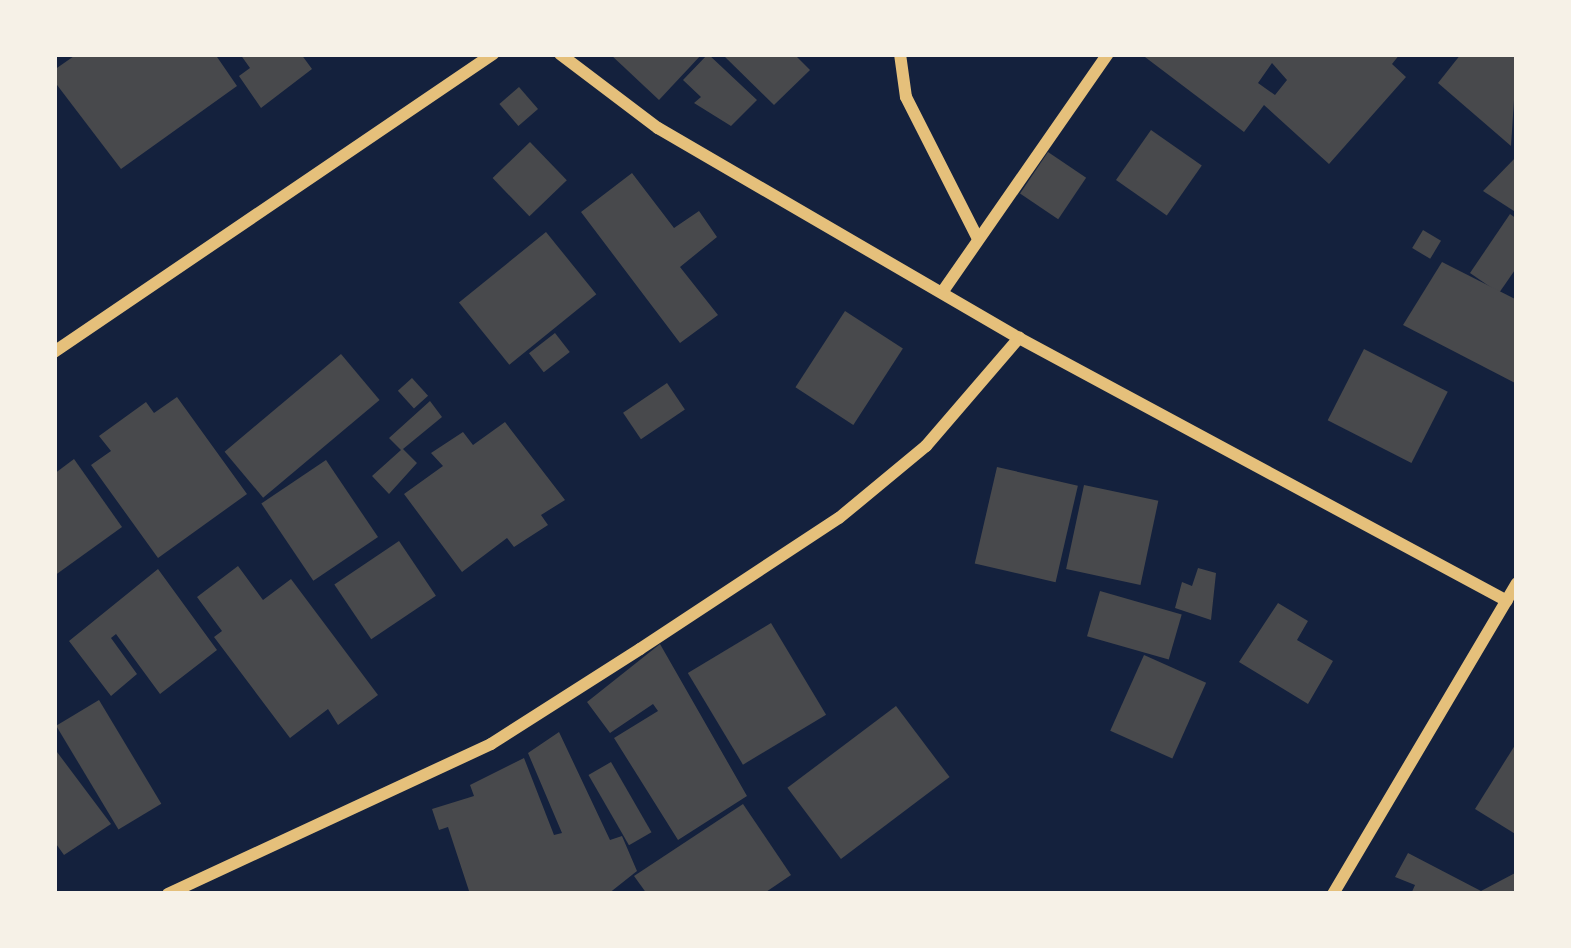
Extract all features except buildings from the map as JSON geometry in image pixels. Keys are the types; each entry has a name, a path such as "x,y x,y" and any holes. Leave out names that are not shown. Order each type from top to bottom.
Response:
{"street":[{"path":"54,352 493,54"},
{"path":"560,54 658,128 1019,338 1507,601"},
{"path":"901,54 906,97 977,237"},
{"path":"943,291 1108,54"},
{"path":"168,894 491,744 660,636 839,518 909,461 1019,338"},
{"path":"1333,894 1517,583"}]}
